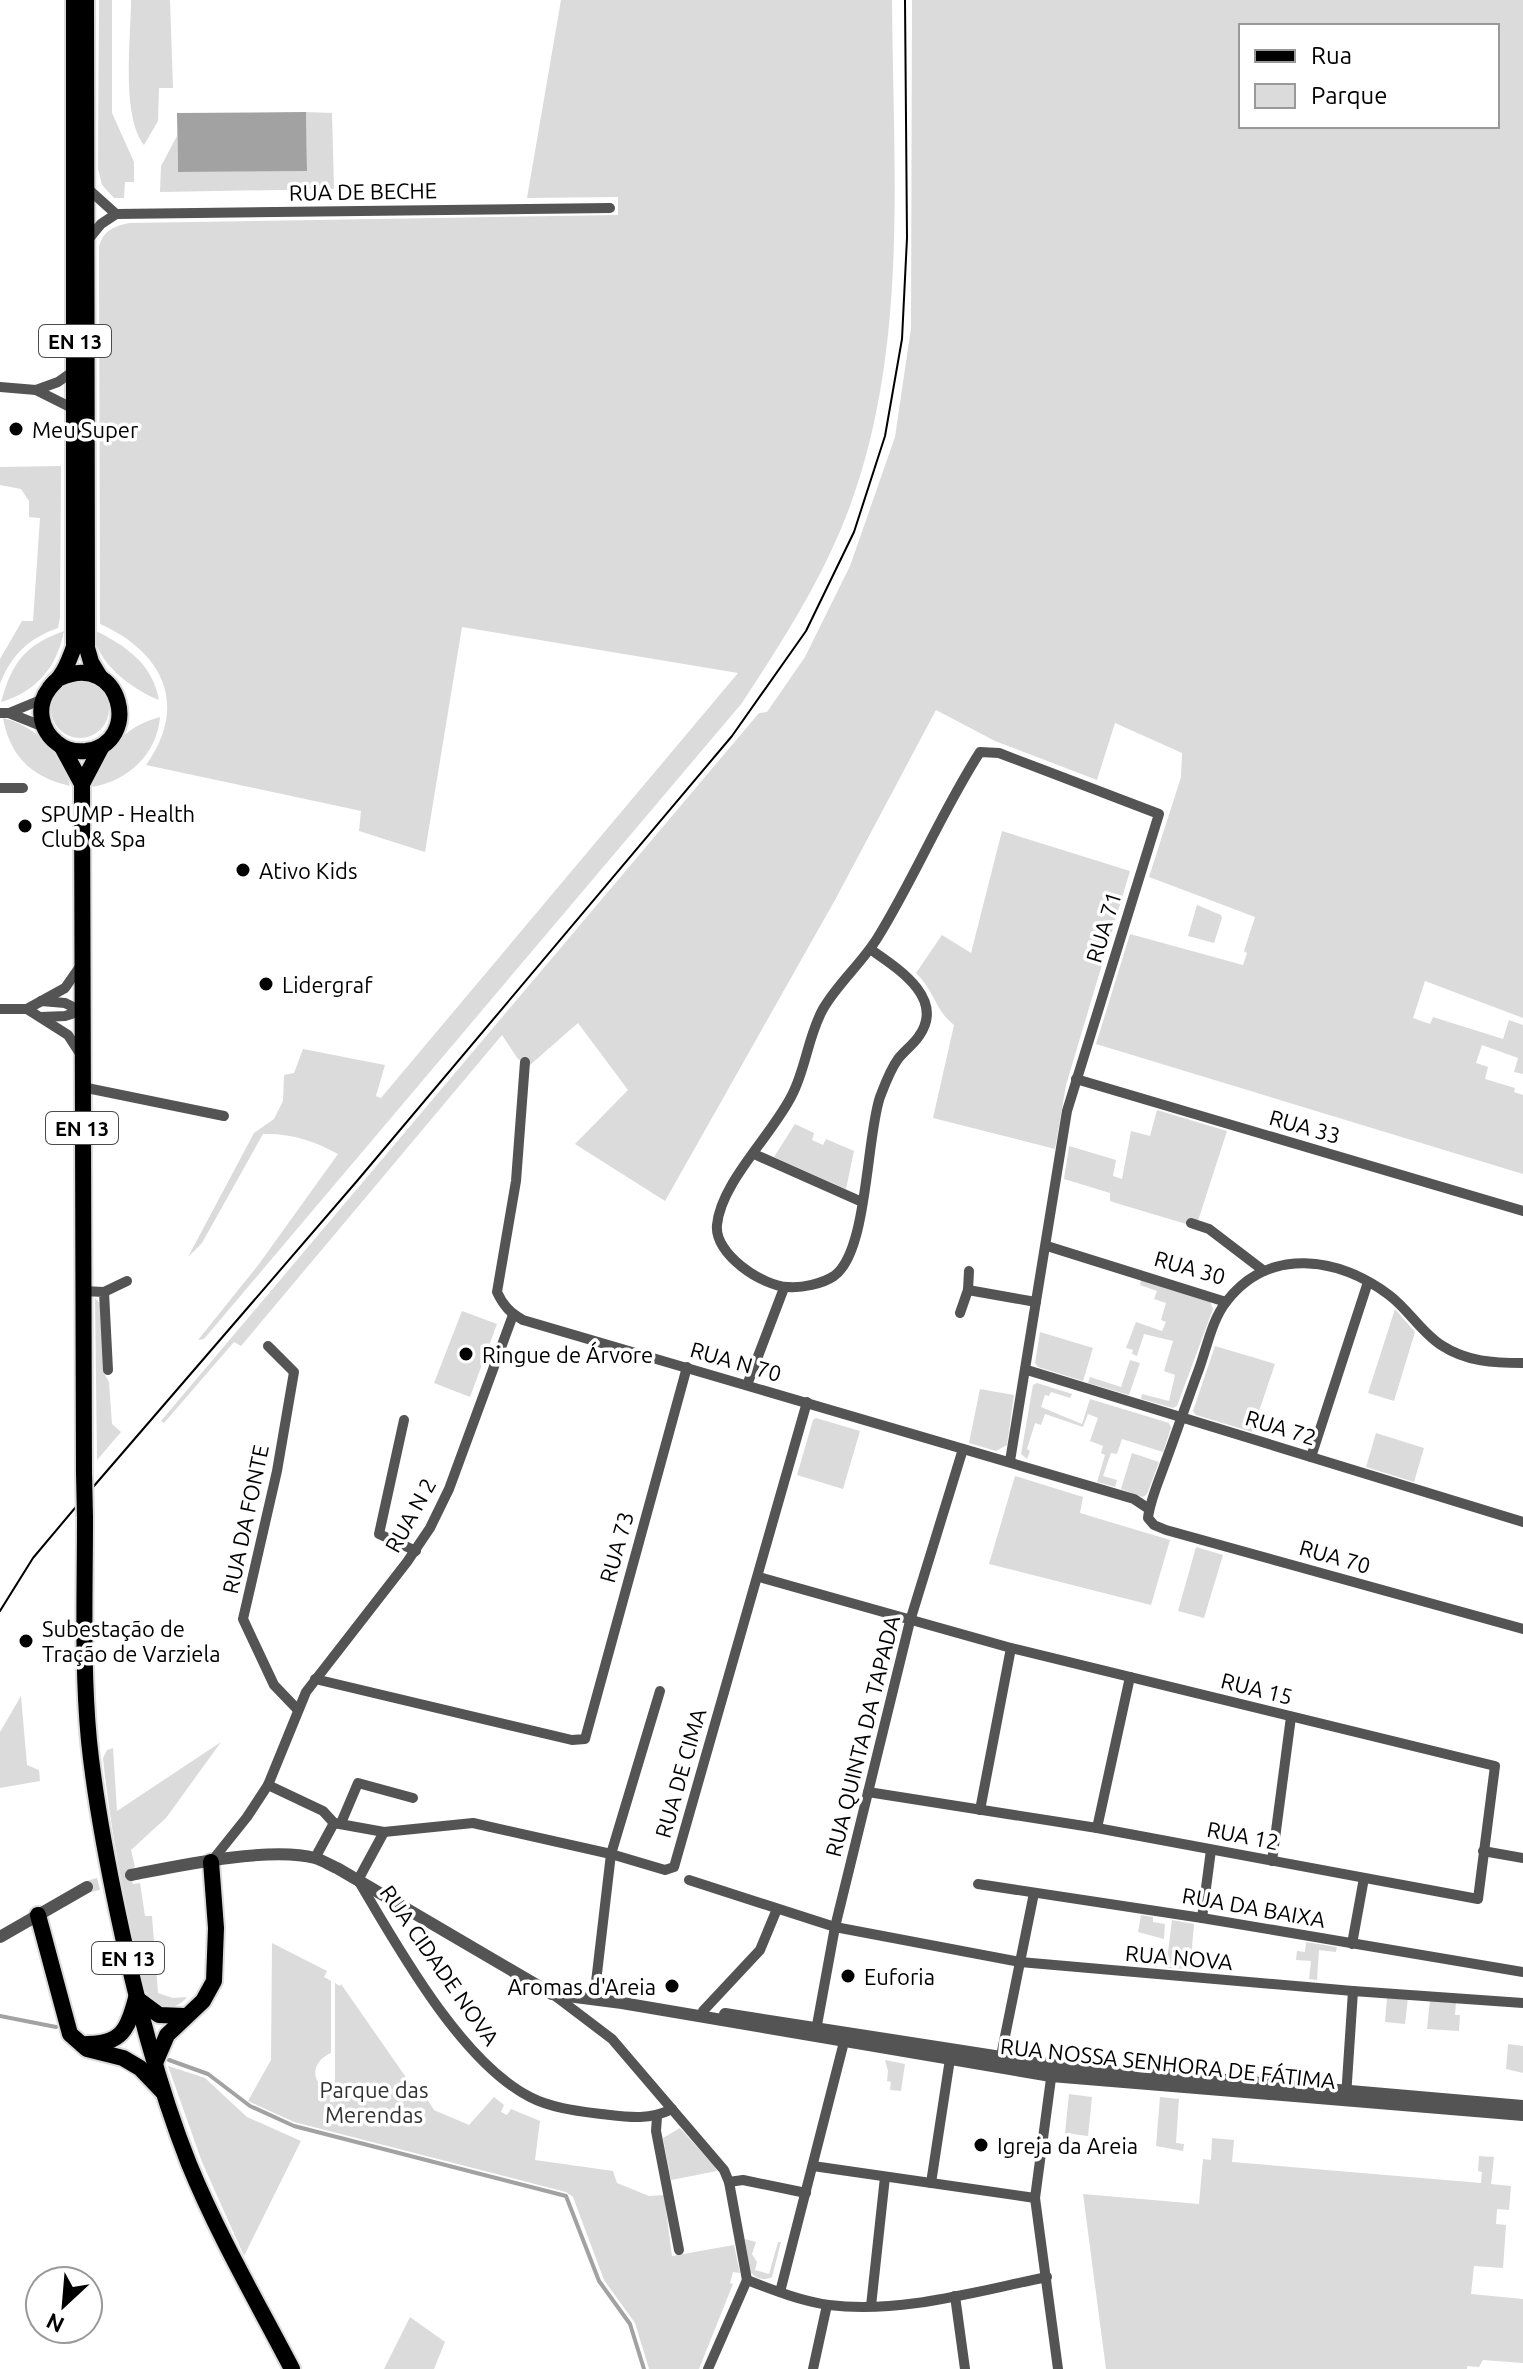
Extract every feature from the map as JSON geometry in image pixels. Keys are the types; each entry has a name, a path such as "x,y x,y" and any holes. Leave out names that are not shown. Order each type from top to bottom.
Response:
{"main road":[{"name":"EN 13","path":"43,699 49,687 60,678 74,647 74,0"},
{"name":"EN 13","path":"86,0 87,648 100,677 118,697 120,711 112,737 102,746 82,784 85,1657 89,1741 103,1840 136,1998 163,2093 190,2165 228,2247 292,2369"},
{"path":"74,409 80,422 87,516"},
{"path":"60,678 79,672 100,677"},
{"path":"43,699 41,713 44,727"},
{"name":"EN 13","path":"44,727 54,742 62,747 82,784"},
{"path":"62,747 89,751 102,746"},
{"path":"155,2063 167,2035 203,2001 214,1981 216,1928 211,1862"},
{"path":"38,1915 70,2034 79,2044 123,2058 140,2068 163,2093"},
{"path":"79,2044 111,2041 120,2036 136,1998 159,2015 184,2016"}],"street":[{"path":"87,188 116,214 101,224 87,241"},
{"name":"RUA DE BECHE","path":"116,214 610,208"},
{"path":"36,390 58,382 75,370"},
{"path":"0,387 36,390 74,409"},
{"path":"5,713 43,699"},
{"path":"5,713 44,727"},
{"name":"RUA 71","path":"784,1288 736,1264 719,1242 717,1220 727,1193 793,1094 822,1011 870,949 980,752 999,753 1159,814 1067,1111 1010,1461"},
{"path":"0,788 23,788"},
{"path":"747,1385 784,1288 814,1285 834,1276 842,1267 855,1237 873,1120 882,1092 899,1058 920,1035 927,1018 926,1001 909,978 870,949"},
{"path":"0,1009 27,1009 65,988 81,965"},
{"path":"41,1001 65,1003 81,1011"},
{"path":"27,1009 68,1035 81,1055"},
{"path":"39,1017 65,1016 81,1011"},
{"path":"513,1315 497,1292 516,1181 525,1062"},
{"name":"RUA 33","path":"1076,1079 1523,1211"},
{"path":"82,1087 224,1116"},
{"path":"754,1154 862,1202"},
{"path":"1191,1223 1209,1229 1264,1271"},
{"name":"RUA 30","path":"1047,1246 1226,1302 1264,1271 1312,1262 1337,1267 1368,1282 1408,1310 1440,1344 1457,1354 1488,1362 1523,1363"},
{"path":"960,1313 968,1290 969,1271"},
{"path":"83,1291 104,1292 127,1281"},
{"path":"1311,1457 1368,1282"},
{"path":"968,1290 1036,1302"},
{"path":"104,1292 108,1370"},
{"path":"1149,1509 1226,1302"},
{"name":"RUA N 70","path":"513,1315 1010,1461 1134,1499 1149,1509"},
{"name":"RUA N 2","path":"298,1710 315,1679 416,1551 449,1489 513,1315"},
{"name":"RUA DA FONTE","path":"268,1346 294,1372 277,1471 243,1619 274,1685 298,1710"},
{"name":"RUA 73","path":"315,1679 557,1737 585,1739 687,1367"},
{"name":"RUA 72","path":"1027,1370 1523,1522"},
{"name":"RUA DE CIMA","path":"268,1785 323,1811 338,1823 384,1832 473,1823 611,1854 665,1870 674,1867 807,1402"},
{"path":"404,1420 379,1534 416,1551"},
{"name":"RUA QUINTA DA TAPADA","path":"816,2032 835,1927 910,1621 963,1449"},
{"name":"RUA 70","path":"1149,1509 1148,1518 1154,1525 1166,1530 1523,1629"},
{"name":"RUA 15","path":"759,1577 1011,1648 1495,1766"},
{"path":"980,1810 1011,1648"},
{"path":"1097,1828 1130,1677"},
{"path":"594,1999 611,1854 660,1691"},
{"path":"211,1862 268,1785 298,1710"},
{"path":"1272,1861 1291,1717"},
{"name":"RUA 12","path":"868,1792 1097,1828 1478,1899 1495,1766"},
{"path":"315,1858 338,1823 358,1783 413,1798"},
{"path":"358,1880 384,1832"},
{"path":"1202,1918 1211,1850"},
{"path":"1483,1851 1523,1858"},
{"path":"131,1875 183,1864 273,1854 315,1858 552,1994 612,2039 724,2170 729,2182 747,2280 708,2369"},
{"path":"1352,1944 1364,1878"},
{"name":"RUA CIDADE NOVA","path":"358,1880 396,1944 453,2025 484,2063 505,2082 533,2099 577,2111 657,2117"},
{"name":"RUA NOVA","path":"689,1880 835,1927 1020,1962 1523,2003"},
{"name":"RUA DA BAIXA","path":"978,1884 1523,1972"},
{"path":"0,1937 87,1887"},
{"path":"1000,2061 1034,1893"},
{"path":"703,2011 760,1950 777,1909"},
{"path":"1346,2095 1353,1991"},
{"name":"RUA NOSSA SENHORA DE FÁTIMA","path":"552,1994 1052,2070 1346,2095 1523,2106"},
{"name":"RUA NOSSA SENHORA DE FÁTIMA","path":"622,2003 703,2011 816,2032 844,2042 950,2059 1000,2061"},
{"path":"780,2292 844,2042"},
{"path":"931,2183 950,2059"},
{"path":"1052,2070 1035,2198 1058,2369"},
{"name":"RUA NOSSA SENHORA DE FÁTIMA","path":"1346,2095 1523,2115"},
{"path":"672,2109 657,2117 656,2131 679,2250"},
{"path":"813,2166 1035,2198"},
{"path":"871,2306 885,2177"},
{"path":"729,2182 743,2180 806,2193"},
{"path":"747,2280 827,2305 871,2306 955,2296 1047,2277"},
{"path":"955,2296 965,2369"},
{"path":"813,2369 827,2305"}],"green space":[{"path":"99,0 112,0 112,113 134,162 134,182 125,182 124,198 114,198 102,185 98,169"},
{"path":"131,0 170,0 173,88 159,88 158,121 144,145 132,115 130,96"},
{"path":"561,0 892,0 894,256 882,383 869,445 850,506 828,558 787,632 742,703 204,1339 198,1340 259,1264 338,1154 302,1139 263,1134 202,1243 188,1257 254,1133 274,1119 283,1101 284,1075 294,1073 303,1049 385,1065 376,1096 381,1098 738,673 462,627 425,852 359,831 361,811 146,765 159,743 166,722 167,701 163,682 140,649 100,624 99,246 110,230 130,223 618,215 618,197 527,198"},
{"path":"912,0 1523,0 1523,1018 1425,981 1413,1018 1430,1024 1433,1017 1503,1039 1509,1020 1523,1025 1523,1074 1514,1072 1518,1058 1482,1045 1476,1063 1488,1067 1485,1079 1515,1088 1514,1092 1523,1095 1523,1174 1096,1044 1130,934 1243,965 1247,953 1244,951 1255,917 1149,877 1181,777 1182,753 1115,723 1097,780 995,741 936,710 835,900 665,1201 575,1144 628,1090 578,1023 530,1065 518,1059 502,1035 241,1346 234,1342 164,1423 161,1421 759,713 767,712 805,657 850,566 895,437 911,328"},
{"path":"306,112 332,113 334,189 160,192 161,166 177,136 178,172 307,171"},
{"path":"61,466 58,628 22,649 0,684 0,659 22,621 33,621 40,518 29,517 29,501 21,489 0,485 0,467"},
{"path":"94,630 136,657 156,687 159,700 116,673 100,653"},
{"path":"64,631 56,656 43,676 25,692 1,702 10,676 22,657 39,642"},
{"path":"80,680 100,689 109,709 100,729 80,738 60,729 51,709 60,689"},
{"path":"160,717 153,743 138,764 117,779 92,787 110,752 125,734"},
{"path":"3,718 26,727 46,742 61,762 70,786 44,777 24,763 11,743"},
{"path":"1002,831 1130,871 1066,1085 1055,1149 933,1118 954,1025 916,973 942,935 971,953"},
{"path":"1197,905 1221,915 1214,943 1188,936"},
{"path":"1157,1110 1227,1131 1196,1227 1110,1201 1110,1193 1064,1179 1069,1146 1116,1160 1113,1176 1122,1179 1131,1131 1150,1136"},
{"path":"795,1124 814,1133 812,1140 823,1145 826,1139 854,1151 846,1189 774,1157"},
{"path":"1141,1280 1210,1301 1213,1309 1177,1406 1173,1408 1141,1399 1142,1394 1169,1401 1175,1375 1164,1371 1173,1341 1144,1334 1137,1356 1132,1354 1133,1350 1126,1348 1136,1322 1162,1331 1166,1322 1161,1320 1166,1303 1154,1299 1157,1291 1140,1285"},
{"path":"95,1298 101,1304 104,1373 109,1382 112,1424 121,1432 97,1460"},
{"path":"1395,1309 1415,1332 1394,1401 1368,1393"},
{"name":"Ringue de Árvore","path":"462,1311 497,1324 470,1397 434,1383"},
{"path":"1040,1332 1093,1348 1083,1381 1038,1367 1035,1363"},
{"path":"1215,1346 1275,1364 1252,1432 1196,1415 1193,1411"},
{"path":"1130,1360 1140,1363 1129,1395 1088,1383 1090,1377 1121,1387"},
{"path":"1037,1383 1072,1394 1070,1398 1051,1392 1049,1396 1045,1395 1041,1407 1082,1424 1090,1399 1169,1423 1171,1428 1163,1452 1122,1439 1117,1454 1111,1453 1103,1476 1117,1480 1115,1487 1097,1482 1105,1455 1101,1453 1103,1446 1090,1441 1098,1418 1088,1414 1083,1427 1045,1414 1041,1425 1035,1423 1027,1459 1021,1454 1033,1385"},
{"path":"980,1389 1014,1395 1007,1445 996,1451 969,1443"},
{"path":"816,1418 860,1431 843,1489 797,1475"},
{"path":"1376,1433 1424,1448 1414,1482 1366,1467"},
{"path":"1132,1453 1159,1462 1143,1497 1121,1489"},
{"path":"1015,1476 1083,1497 1080,1513 1170,1540 1151,1605 989,1564"},
{"path":"1196,1547 1223,1555 1204,1618 1178,1611"},
{"path":"21,1696 27,1765 39,1770 40,1781 0,1788 0,1732"},
{"path":"221,1742 166,1818 131,1850 135,1867 128,1871 133,1884 140,1883 145,1916 152,1916 158,1993 173,1998 187,1997 176,2006 164,2007 145,1990 120,1875 103,1758 107,1750 113,1748 117,1811"},
{"path":"1141,1915 1165,1924 1164,1939 1138,1932"},
{"path":"1172,1920 1194,1924 1190,1969 1166,1968"},
{"path":"1306,1942 1337,1947 1336,1952 1319,1950 1317,1980 1309,1979 1311,1961 1296,1960 1297,1951 1305,1952"},
{"name":"Parque das Merendas","path":"272,1943 327,1971 324,1977 331,1981 331,2053 319,2062 315,2072 319,2083 331,2091 330,2102 335,2102 335,1983 341,1984 419,2096 424,2094 434,2110 469,2125 494,2097 504,2105 501,2112 507,2115 511,2109 540,2121 535,2160 613,2171 617,2183 649,2196 664,2195 672,2256 734,2245 740,2273 733,2272 730,2283 733,2284 699,2369 649,2369 635,2323 604,2280 573,2197 566,2192 294,2122 248,2101 271,2060"},
{"path":"1387,1997 1408,1998 1405,2024 1385,2022"},
{"path":"1430,2000 1456,2002 1455,2015 1460,2015 1459,2031 1427,2029"},
{"path":"1508,2044 1523,2046 1523,2073 1506,2069"},
{"path":"885,2060 905,2064 901,2091 890,2090"},
{"path":"168,2066 205,2078 247,2117 301,2141 244,2256 202,2162"},
{"path":"1069,2094 1092,2097 1088,2136 1065,2133"},
{"path":"1160,2097 1179,2099 1176,2143 1184,2144 1183,2151 1156,2146"},
{"path":"680,2128 717,2171 671,2180 663,2138"},
{"path":"1212,2138 1234,2140 1232,2162 1481,2183 1479,2156 1494,2157 1491,2184 1511,2186 1509,2210 1497,2209 1496,2224 1506,2225 1503,2268 1474,2266 1471,2294 1523,2299 1523,2363 1483,2360 1479,2367 1467,2366 1467,2369 1106,2369 1083,2194 1199,2204 1203,2159 1211,2160"},
{"path":"745,2239 756,2242 752,2254 757,2262 755,2270 769,2274 778,2242 781,2242 772,2277 761,2279 750,2272"},
{"path":"410,2317 445,2342 434,2369 384,2369"}],"shaded area":[{"path":"306,112 307,171 178,172 177,113"}],"waterway":[{"path":"0,2016 56,2027"},
{"path":"169,2060 208,2074 250,2106 294,2126 566,2196 599,2281 630,2324 644,2369"}],"tunnel":[{"path":"87,1887 131,1875"}],"tram line":[{"path":"0,1611 33,1558 357,1181 732,736 806,631 854,532 885,436 902,339 907,238 905,0"}],"place":[{"name":"Meu Super","path":"16,429"},
{"name":"SPUMP - Health Club & Spa","path":"25,826"},
{"name":"Ativo Kids","path":"243,870"},
{"name":"Lidergraf","path":"266,984"},
{"name":"Ringue de Árvore","path":"466,1354"},
{"name":"Subestação de Tração de Varziela","path":"26,1641"},
{"name":"Euforia","path":"848,1976"},
{"name":"Aromas d'Areia","path":"672,1986"},
{"name":"Igreja da Areia","path":"981,2145"}]}
